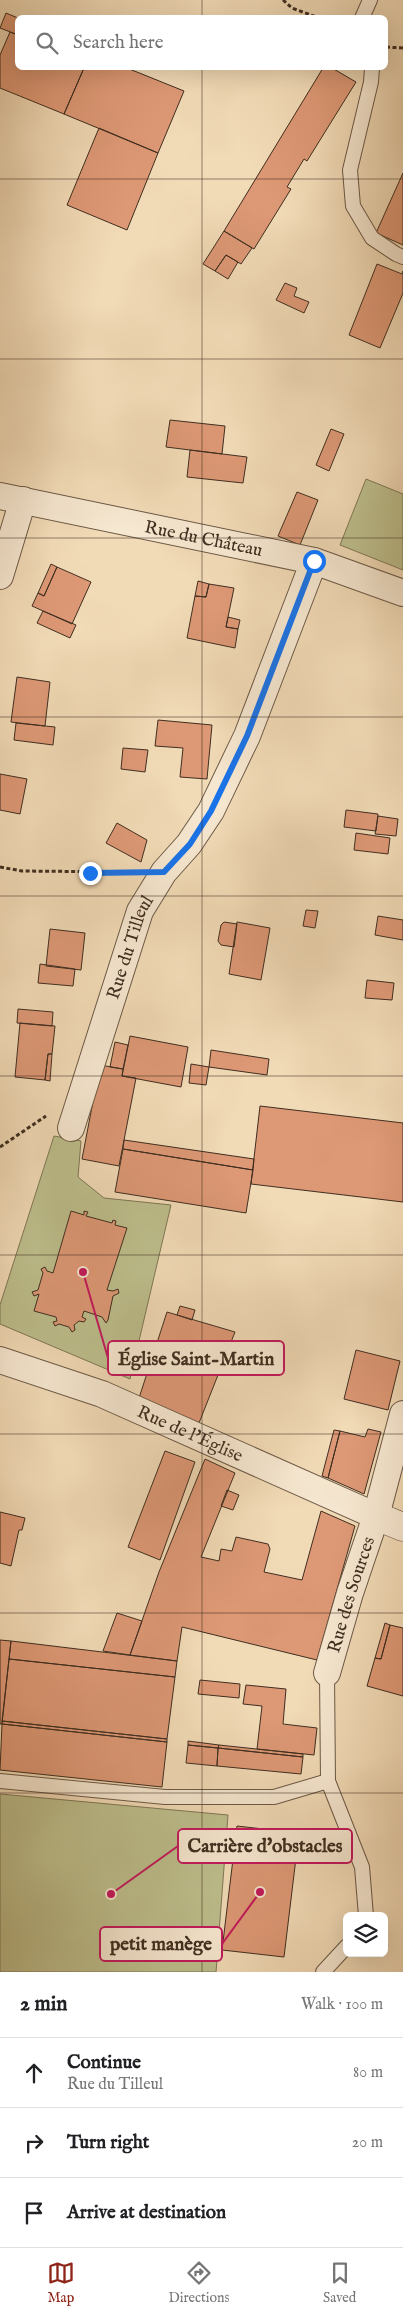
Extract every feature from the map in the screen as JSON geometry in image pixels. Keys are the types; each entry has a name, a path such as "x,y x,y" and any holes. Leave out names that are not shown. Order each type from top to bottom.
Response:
{"street":[{"name":"Rue du Château","path":"12,498 314,561 403,593"},
{"path":"0,576 12,498"},
{"name":"Rue du Tilleul","path":"71,1128 140,912 164,872 190,844 211,811 247,736 314,561"},
{"name":"Rue de l'Église","path":"0,1360 102,1394 376,1516"},
{"name":"Rue des Sources","path":"327,1674 350,1593 376,1516 403,1414"},
{"path":"376,1516 403,1527"}],"lane":[{"path":"363,15 370,0"},
{"path":"372,70 371,82 350,170 353,206 372,238 403,257"},
{"path":"327,1674 328,1781 362,1867 366,1912"},
{"path":"0,1781 165,1797 274,1797 328,1781"},
{"path":"323,1972 343,1950"}],"path":[{"path":"283,0 292,8 311,15"},
{"path":"388,48 403,48"},
{"path":"0,867 22,871 164,872"},
{"path":"0,1147 47,1115"}],"green space":[{"path":"366,479 403,494 403,570 340,545"},
{"path":"54,1136 81,1141 78,1177 104,1198 171,1205 130,1379 0,1324 0,1305"},
{"path":"0,1794 228,1815 216,1972 0,1972"}],"building":[{"path":"6,13 15,17 15,34 0,28"},
{"path":"10,32 15,34 15,70 83,70 64,114 0,88 0,55"},
{"path":"83,70 132,70 184,91 158,153 64,114"},
{"path":"322,70 335,70 356,82 307,161 304,159 287,187 291,189 254,249 224,231"},
{"path":"99,128 158,153 127,230 67,205"},
{"path":"403,173 403,245 376,233"},
{"path":"224,231 252,248 241,264 226,255 215,271 203,264"},
{"path":"226,255 238,262 228,279 215,271"},
{"path":"377,264 402,274 403,271 403,293 380,348 349,335"},
{"path":"285,283 297,288 294,296 309,302 304,313 276,300"},
{"path":"170,420 225,426 222,454 166,447"},
{"path":"331,429 344,434 329,471 316,465"},
{"path":"190,450 247,457 243,483 187,477"},
{"path":"297,492 318,500 300,545 278,536"},
{"path":"51,564 57,567 44,596 38,593"},
{"path":"57,567 91,582 72,624 32,606 38,593 44,596"},
{"path":"198,581 209,584 206,597 195,596"},
{"path":"209,584 234,588 226,627 238,629 235,648 187,638 195,596 206,597"},
{"path":"43,611 76,625 70,638 37,623"},
{"path":"228,617 240,620 238,629 226,627"},
{"path":"17,677 50,682 45,726 11,722"},
{"path":"158,720 212,725 207,779 180,777 183,748 155,746"},
{"path":"16,723 55,727 53,745 14,740"},
{"path":"123,748 148,750 145,772 121,769"},
{"path":"0,774 27,779 20,814 0,810"},
{"path":"346,810 378,814 376,831 344,827"},
{"path":"378,816 398,819 396,836 375,834"},
{"path":"117,823 147,840 141,862 106,843"},
{"path":"356,833 390,838 388,854 354,850"},
{"path":"306,910 318,911 315,928 303,926"},
{"path":"378,916 403,920 403,940 375,935"},
{"path":"224,922 237,924 234,947 221,945 218,941 221,925"},
{"path":"237,922 270,928 261,980 229,974"},
{"path":"50,929 85,933 81,970 46,966"},
{"path":"40,964 75,969 73,986 38,983"},
{"path":"367,980 394,983 392,1000 365,998"},
{"path":"18,1009 53,1012 52,1026 17,1023"},
{"path":"20,1023 55,1026 52,1054 48,1054 45,1080 15,1077"},
{"path":"130,1036 188,1047 181,1087 122,1076"},
{"path":"115,1042 128,1045 123,1069 110,1067"},
{"path":"211,1050 269,1059 267,1075 209,1067"},
{"path":"48,1054 52,1054 50,1081 45,1080"},
{"path":"191,1064 209,1067 206,1085 189,1083"},
{"path":"100,1065 123,1069 122,1076 136,1078 119,1166 82,1159"},
{"path":"260,1106 403,1123 403,1202 251,1184"},
{"path":"124,1140 254,1159 253,1170 123,1149"},
{"path":"123,1149 253,1170 246,1213 115,1192"},
{"path":"71,1211 84,1215 84,1211 88,1212 86,1216 112,1223 113,1220 116,1221 115,1225 127,1228 107,1290 113,1291 118,1289 119,1293 113,1296 108,1320 106,1323 102,1317 84,1311 82,1317 86,1319 84,1322 79,1321 74,1325 75,1330 72,1332 69,1327 59,1324 55,1326 53,1322 57,1321 56,1317 34,1311 39,1294 34,1296 32,1292 38,1290 43,1273 41,1269 45,1267 47,1271 53,1273"},
{"path":"180,1306 195,1310 192,1320 177,1315"},
{"path":"167,1312 235,1332 199,1423 139,1398"},
{"path":"356,1350 400,1361 388,1410 344,1399"},
{"path":"368,1429 381,1432 364,1494 328,1478 340,1431 365,1437"},
{"path":"334,1430 340,1431 328,1478 322,1476"},
{"path":"165,1451 195,1462 160,1560 128,1547"},
{"path":"205,1459 235,1473 201,1557 219,1561 221,1549 232,1551 236,1537 268,1544 270,1549 264,1572 302,1580 321,1511 355,1526 317,1660 182,1627 177,1661 130,1655 159,1572"},
{"path":"227,1490 239,1495 233,1510 221,1506"},
{"path":"0,1512 25,1518 22,1530 19,1530 11,1566 0,1563"},
{"path":"117,1613 142,1621 130,1655 103,1651"},
{"path":"385,1623 390,1625 381,1659 375,1658"},
{"path":"390,1625 403,1628 403,1696 367,1686 375,1658 381,1659"},
{"path":"0,1640 11,1641 2,1724 0,1724"},
{"path":"11,1641 177,1661 175,1677 9,1659"},
{"path":"9,1659 175,1677 167,1739 2,1721"},
{"path":"200,1680 240,1684 239,1698 198,1694"},
{"path":"246,1685 286,1689 283,1724 317,1728 314,1755 257,1749 262,1706 243,1704"},
{"path":"2,1721 167,1739 167,1742 2,1724"},
{"path":"2,1724 167,1742 162,1787 0,1770"},
{"path":"188,1741 219,1745 218,1748 188,1745"},
{"path":"188,1745 218,1748 217,1766 186,1763"},
{"path":"219,1745 303,1754 303,1757 218,1748"},
{"path":"218,1748 303,1757 301,1774 217,1766"},
{"path":"237,1826 299,1833 284,1957 222,1950"}],"place":[{"name":"Église Saint-Martin","path":"83,1272"},
{"name":"petit manège","path":"260,1892"},
{"name":"Carrière d'obstacles","path":"111,1894"}],"route":[{"path":"90,873 164,872 190,844 211,811 247,736 314,561"}]}
